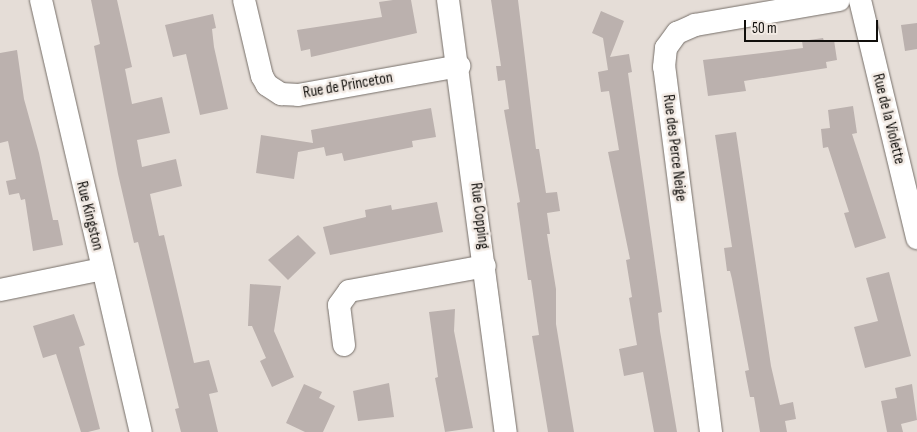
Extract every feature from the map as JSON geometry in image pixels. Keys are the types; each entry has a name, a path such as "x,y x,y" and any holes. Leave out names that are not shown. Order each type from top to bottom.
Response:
{"street":[{"name":"Rue Kingston","path":"41,0 141,432"},
{"name":"Rue de Princeton","path":"244,0 262,76 267,85 281,94 298,95 459,66"},
{"name":"Rue Copping","path":"448,0 459,66 506,432"},
{"name":"Rue des Perce Neige","path":"711,432 664,67 666,48 677,33 695,25 839,0"},
{"name":"Rue de la Violette","path":"860,0 917,238"},
{"path":"344,345 339,305 349,292 485,266"},
{"path":"0,290 102,269"}],"building":[{"path":"91,0 117,0 132,67 125,69 132,104 162,97 170,133 137,140 142,167 176,159 182,186 150,194 159,236 164,235 194,363 209,360 218,392 209,394 218,432 181,432 175,409 179,408 138,242 134,243 118,174 94,46 100,44"},
{"path":"411,0 417,33 311,57 310,49 301,51 297,30 382,17 379,2"},
{"path":"491,0 518,0 536,149 539,149 546,193 557,192 560,211 547,213 550,234 547,234 556,289 556,324 574,432 548,432 532,336 539,335 531,280 528,280 517,203 520,202 504,110 509,109 505,80 498,81 496,66 501,66"},
{"path":"601,11 624,21 610,57 629,54 632,72 628,73 662,312 658,313 660,331 677,432 654,432 643,372 624,376 619,349 637,345 629,298 632,297 626,260 630,259 608,152 619,150 609,91 601,92 598,72 608,70 603,38 592,33"},
{"path":"213,14 216,28 212,29 214,47 228,109 200,115 186,54 173,57 165,25"},
{"path":"917,23 917,49 905,51 901,25"},
{"path":"823,38 824,41 834,40 837,60 826,62 827,68 744,81 746,91 708,96 703,60 803,48 802,41"},
{"path":"17,50 24,99 39,153 53,220 58,220 63,245 33,251 25,199 21,200 19,193 9,195 6,181 16,179 8,141 0,143 0,53"},
{"path":"853,106 857,133 852,134 886,238 855,248 844,213 849,212 828,147 823,148 821,129 830,128 828,110"},
{"path":"431,108 436,137 412,141 413,147 344,161 342,153 326,156 324,147 298,152 294,179 256,173 261,135 313,143 311,130"},
{"path":"736,132 771,366 780,405 793,402 796,419 785,421 787,432 760,432 754,397 750,397 745,371 749,370 732,279 730,271 727,271 724,248 732,247 715,135"},
{"path":"437,202 443,232 330,255 323,227 366,217 365,210 391,205 392,210"},
{"path":"298,235 316,253 288,280 268,260"},
{"path":"889,272 911,356 865,368 854,327 878,321 866,278"},
{"path":"250,284 281,286 274,331 294,377 272,387 260,361 266,358 252,326 248,326"},
{"path":"455,309 454,331 473,428 445,432 435,378 438,377 429,312"},
{"path":"74,314 85,345 79,347 100,429 88,432 81,432 56,354 43,358 33,326"},
{"path":"389,383 394,417 358,421 353,391"},
{"path":"304,384 322,392 319,398 335,406 323,432 305,432 286,423"},
{"path":"912,384 917,420 901,424 903,432 887,432 881,401 897,398 895,388"}]}
